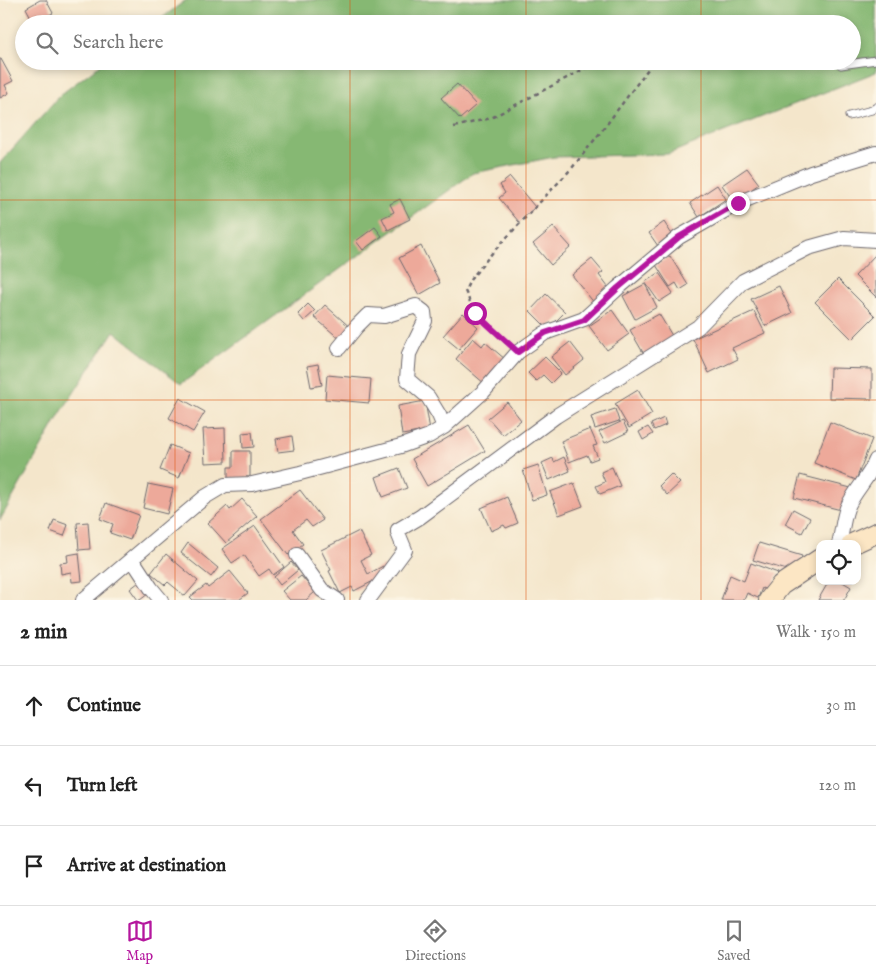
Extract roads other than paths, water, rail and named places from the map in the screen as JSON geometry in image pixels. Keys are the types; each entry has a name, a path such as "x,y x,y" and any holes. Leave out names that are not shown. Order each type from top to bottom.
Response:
{"street":[{"path":"83,600 205,497 225,486 252,484 357,459 429,436 444,427 484,391 518,352 545,333 584,320 618,288 679,237 738,203 811,173 876,153"},
{"path":"368,600 405,550 398,530 420,517 556,416 698,326 743,281 808,248 844,238 876,240"},
{"path":"339,348 368,315 384,316 416,306 424,312 424,321 409,354 407,378 428,397 444,427"},
{"path":"859,540 847,509 876,460"},
{"path":"297,555 322,590 337,600"},
{"path":"132,559 151,588 162,600"},
{"path":"769,600 781,585 816,562"}],"lane":[{"path":"861,62 876,60"},
{"path":"849,116 875,111"}]}
